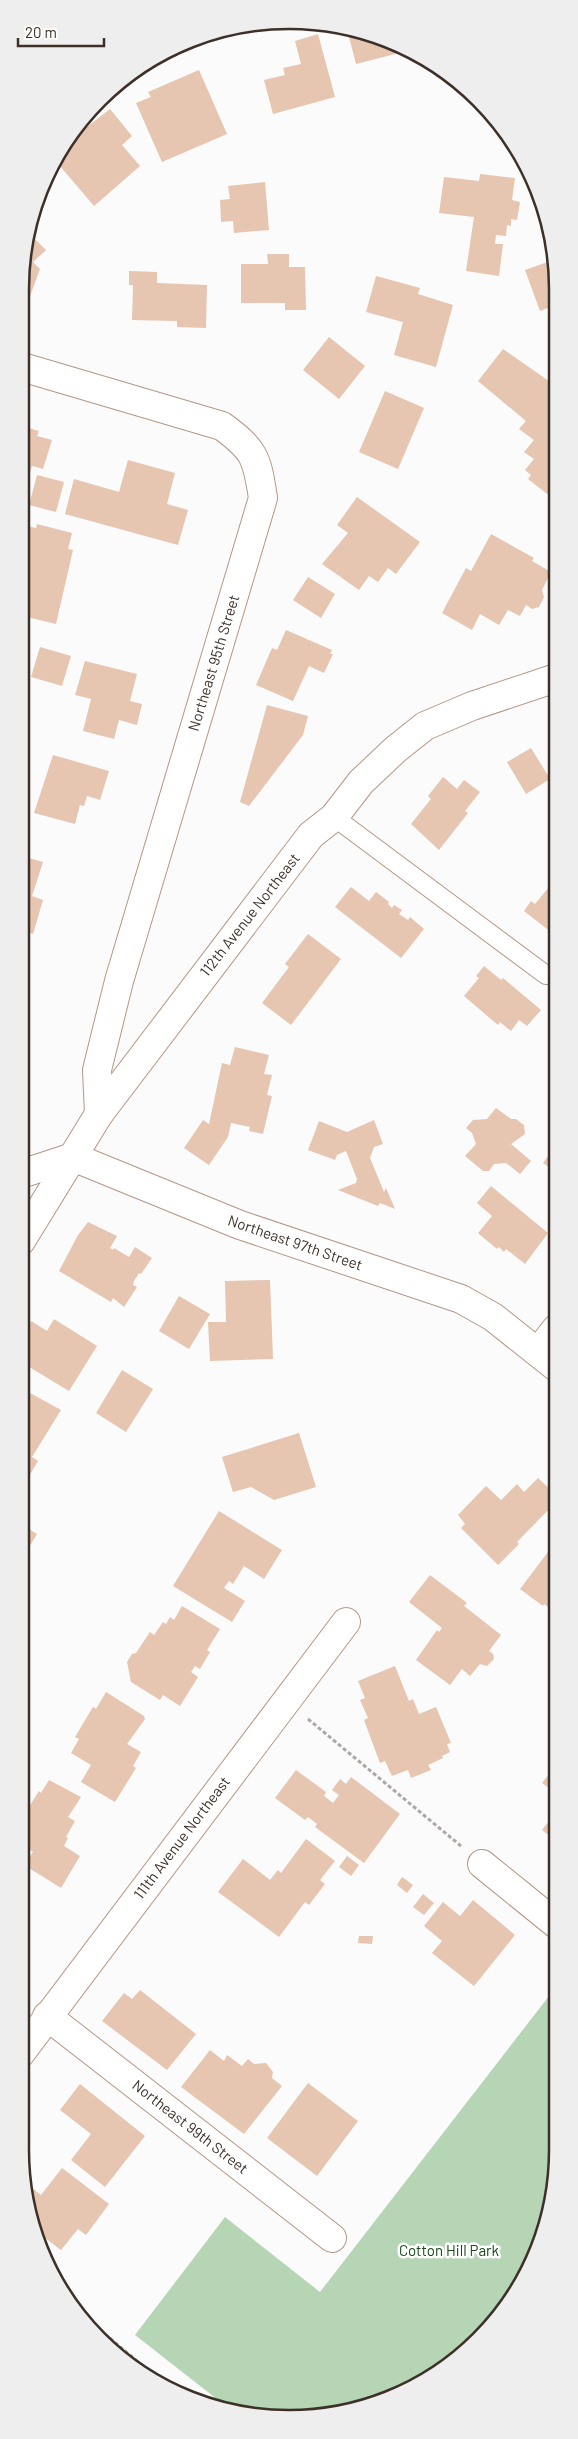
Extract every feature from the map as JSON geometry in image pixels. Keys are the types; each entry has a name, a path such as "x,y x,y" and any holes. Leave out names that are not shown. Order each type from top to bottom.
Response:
{"street":[{"name":"Northeast 95th Street","path":"29,369 222,426 246,444 258,466 262,498 119,981 97,1070 99,1114"},
{"name":"112th Avenue Northeast","path":"29,1228 99,1114 312,835 334,817 361,782 396,749 425,726 472,706 549,680"},
{"path":"29,1171 73,1157"},
{"name":"Northeast 97th Street","path":"73,1157 240,1225 461,1299 492,1317 547,1360"},
{"name":"111th Avenue Northeast","path":"29,2041 346,1622"},
{"path":"482,1864 549,1918"},
{"name":"Northeast 99th Street","path":"47,2016 332,2238"}],"lane":[{"path":"334,817 546,975"}],"path":[{"path":"286,1701 482,1864"},
{"path":"102,2331 136,2360"}],"green space":[{"name":"Cotton Hill Park","path":"549,1996 549,2167 540,2217 529,2250 505,2295 485,2322 461,2346 419,2375 373,2396 323,2408 272,2410 218,2400 135,2335 225,2217 320,2292"}],"building":[{"path":"318,34 335,97 273,114 264,80 285,75 283,68 301,64 295,41"},
{"path":"349,36 398,53 356,64"},
{"path":"199,70 227,134 162,162 136,103 151,97 148,92"},
{"path":"110,109 132,136 122,145 140,166 94,206 60,166 84,129"},
{"path":"480,174 515,178 512,200 520,202 517,220 511,219 511,226 507,225 506,236 496,235 495,244 503,244 499,276 466,271 474,217 439,213 444,177 479,181"},
{"path":"265,182 269,230 234,233 233,221 221,222 220,200 230,199 228,186"},
{"path":"34,238 46,250 33,262 40,269 29,299 29,272"},
{"path":"267,254 289,254 289,267 305,267 306,310 285,310 285,303 241,303 241,264 268,264"},
{"path":"548,262 549,308 540,311 525,270"},
{"path":"129,271 157,272 157,283 207,285 206,328 177,327 177,321 132,320 133,285 129,285"},
{"path":"376,276 420,288 418,294 453,305 436,367 394,355 403,322 366,312"},
{"path":"329,337 365,366 339,399 303,370"},
{"path":"503,349 549,381 549,495 528,479 531,475 525,470 534,459 524,452 534,440 519,429 526,421 478,381"},
{"path":"385,391 424,408 398,469 359,452"},
{"path":"29,428 39,431 37,436 52,440 43,469 32,466 29,476"},
{"path":"128,460 175,473 167,504 188,510 178,545 65,514 74,479 119,492"},
{"path":"37,475 64,482 56,512 29,505"},
{"path":"357,497 420,542 396,574 388,568 378,582 369,576 359,590 322,564 348,533 337,525"},
{"path":"37,524 72,533 68,549 73,550 56,624 29,617 29,526 36,528"},
{"path":"491,534 534,558 532,561 549,571 549,576 542,590 544,597 539,607 532,609 526,605 520,616 508,610 499,625 480,614 472,630 442,613 466,568 471,571"},
{"path":"308,577 335,594 321,618 293,600"},
{"path":"286,630 332,650 330,654 333,654 324,673 309,666 293,701 256,685 272,648 277,650"},
{"path":"40,647 71,656 62,686 31,677"},
{"path":"85,661 137,674 130,701 142,704 137,725 119,720 114,739 83,731 91,699 75,695"},
{"path":"267,705 308,716 303,735 249,806 240,802"},
{"path":"531,748 549,780 526,794 507,762"},
{"path":"53,755 109,771 100,800 87,796 84,806 80,805 75,824 34,813"},
{"path":"443,777 457,789 464,780 480,792 465,811 468,813 439,850 411,824 431,799 428,796"},
{"path":"29,858 43,862 32,896 43,900 33,934 29,933"},
{"path":"351,887 369,901 376,892 389,902 388,904 392,908 394,905 402,910 399,914 408,920 410,917 424,929 401,958 335,907"},
{"path":"549,887 549,931 524,911 531,901 535,904"},
{"path":"308,934 341,959 291,1025 262,1003 289,967 285,964"},
{"path":"484,966 501,980 503,978 541,1010 527,1026 519,1020 511,1031 500,1022 498,1025 464,996 479,978 476,976"},
{"path":"235,1047 269,1055 264,1074 272,1075 267,1095 272,1096 263,1134 249,1131 250,1127 231,1123 228,1137 209,1165 184,1148 203,1120 209,1124 222,1063 230,1065"},
{"path":"496,1108 511,1119 516,1119 524,1125 525,1134 511,1144 531,1161 520,1174 506,1163 494,1164 489,1171 483,1171 465,1156 476,1144 472,1133 466,1128 473,1120 487,1119"},
{"path":"374,1120 383,1144 374,1147 370,1158 384,1192 386,1188 395,1209 380,1203 378,1206 338,1190 356,1183 357,1179 346,1151 337,1155 335,1160 308,1150 319,1121 347,1132"},
{"path":"549,1155 549,1167 543,1163"},
{"path":"491,1186 548,1233 525,1264 506,1249 504,1252 499,1247 497,1249 478,1233 492,1216 477,1203"},
{"path":"88,1222 117,1236 110,1248 113,1250 114,1248 129,1257 135,1247 152,1258 134,1281 133,1285 137,1287 124,1307 113,1298 111,1302 59,1271 78,1235"},
{"path":"270,1280 273,1359 210,1361 208,1322 226,1322 225,1281"},
{"path":"179,1296 210,1314 189,1349 159,1331"},
{"path":"54,1319 97,1346 69,1391 29,1367 29,1324 31,1321 47,1331"},
{"path":"122,1370 153,1389 126,1432 96,1413"},
{"path":"29,1392 61,1410 32,1457 38,1461 29,1476"},
{"path":"299,1433 316,1487 274,1500 251,1487 233,1492 222,1457"},
{"path":"538,1478 549,1488 549,1509 498,1565 461,1528 465,1524 458,1515 486,1486 501,1500 517,1484 524,1492"},
{"path":"219,1511 282,1550 264,1579 244,1566 233,1584 229,1581 224,1588 245,1601 232,1622 173,1586"},
{"path":"29,1529 37,1534 29,1547"},
{"path":"549,1551 549,1606 544,1604 543,1606 520,1589"},
{"path":"430,1575 467,1603 464,1606 501,1635 489,1651 493,1654 494,1659 487,1666 480,1664 470,1676 462,1669 450,1685 416,1660 437,1630 439,1632 442,1628 409,1602"},
{"path":"182,1606 220,1629 207,1650 210,1652 200,1669 195,1666 191,1672 198,1677 180,1706 163,1695 160,1700 131,1682 127,1662 132,1654 136,1653 150,1632 154,1635 163,1622 166,1624 170,1617 174,1620"},
{"path":"395,1666 409,1701 413,1699 419,1714 436,1707 451,1743 447,1744 450,1752 442,1756 443,1758 428,1765 431,1770 411,1778 408,1770 392,1776 385,1761 380,1763 364,1720 368,1718 360,1700 365,1698 358,1681"},
{"path":"106,1692 144,1716 145,1719 127,1744 141,1752 133,1766 136,1768 115,1802 81,1782 91,1765 71,1753 79,1739 75,1737 93,1707 96,1709"},
{"path":"296,1770 326,1792 324,1796 333,1803 339,1795 332,1790 340,1779 346,1784 351,1777 400,1814 364,1863 315,1827 317,1824 308,1817 305,1820 275,1798"},
{"path":"549,1774 549,1788 542,1783"},
{"path":"49,1780 81,1797 68,1817 75,1821 66,1837 68,1838 64,1846 80,1856 61,1888 29,1868 29,1858 33,1852 29,1850 29,1807 39,1791 41,1793"},
{"path":"549,1821 549,1836 542,1830"},
{"path":"306,1839 335,1861 320,1880 325,1884 309,1905 305,1902 279,1937 218,1892 243,1859 270,1880 278,1870 281,1873"},
{"path":"347,1856 359,1865 351,1876 339,1867"},
{"path":"402,1877 413,1885 407,1893 397,1885"},
{"path":"423,1894 434,1903 424,1915 413,1907"},
{"path":"473,1900 515,1935 474,1986 432,1953 442,1941 424,1926 443,1902 460,1916"},
{"path":"359,1936 373,1936 372,1944 358,1943"},
{"path":"140,1990 196,2034 167,2070 102,2021 124,1993 132,1999"},
{"path":"210,2050 224,2061 227,2055 242,2066 248,2059 254,2064 266,2063 273,2072 272,2078 282,2086 244,2134 181,2087"},
{"path":"308,2083 358,2121 317,2176 267,2138"},
{"path":"80,2084 145,2136 105,2187 71,2160 91,2134 60,2110"},
{"path":"62,2168 109,2204 86,2235 78,2229 61,2250 44,2237 32,2188 41,2195"}]}
